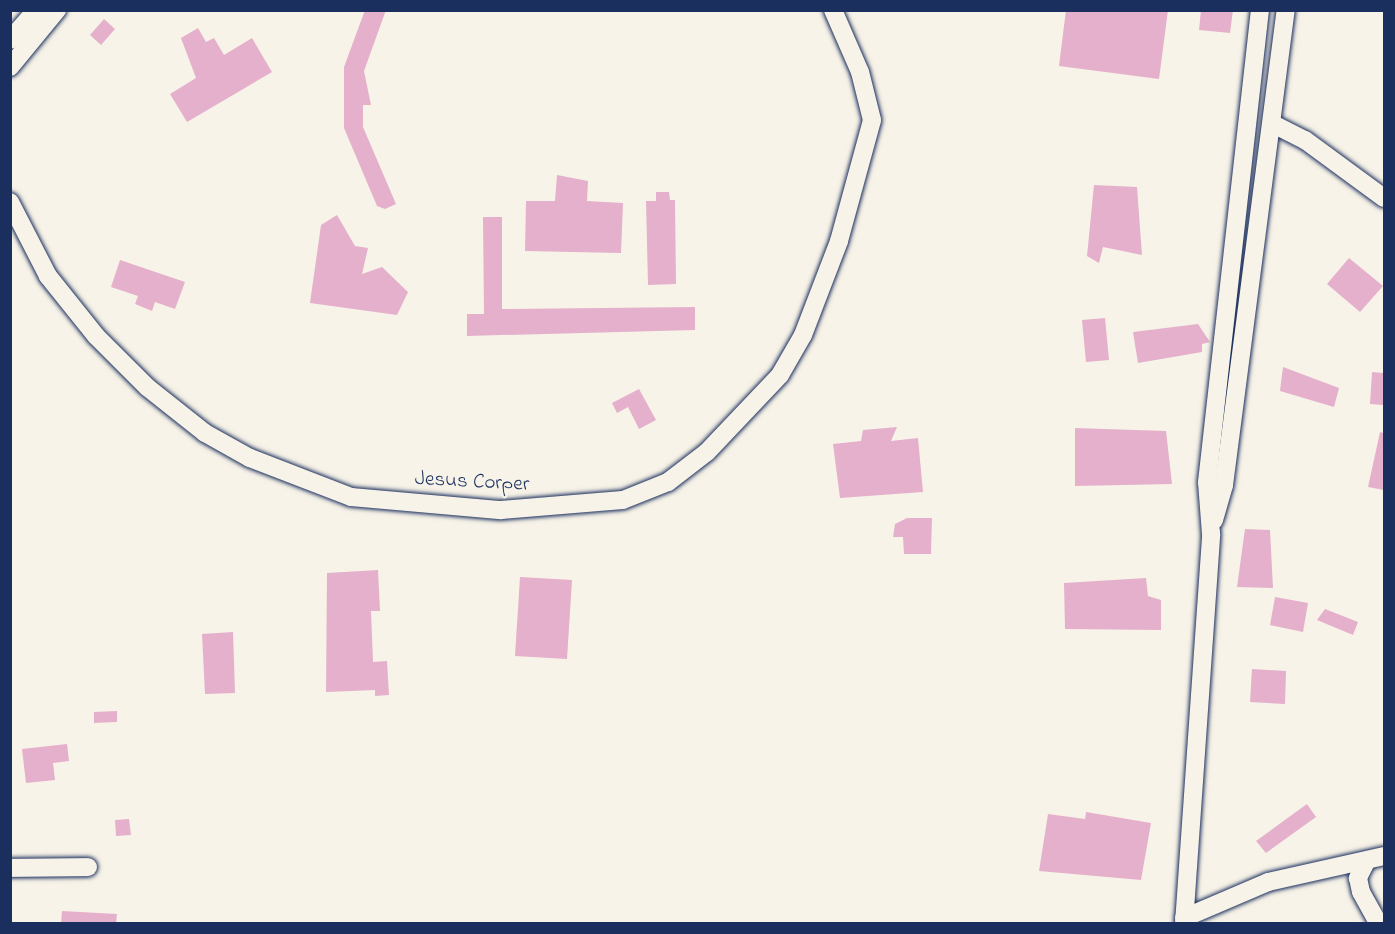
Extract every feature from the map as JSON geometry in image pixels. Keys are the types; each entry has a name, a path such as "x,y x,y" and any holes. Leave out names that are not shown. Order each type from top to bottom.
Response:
{"street":[{"path":"10,40 36,10"},
{"path":"10,67 57,10"},
{"name":"Jesus Corper","path":"10,202 48,276 96,336 155,393 205,433 249,458 351,497 501,510 579,508 624,500 668,482 706,452 780,375 803,335 839,241 859,162 871,127 869,102 833,10"},
{"path":"1260,10 1207,482 1211,534 1184,921 1269,882 1365,864 1384,856"},
{"path":"1211,534 1224,485 1273,124 1286,10"},
{"path":"1273,124 1305,140 1384,198"},
{"path":"1365,864 1358,878 1361,892 1379,924"},
{"path":"10,868 88,867"}],"building":[{"path":"365,10 386,10 364,71 371,105 363,105 363,127 396,204 385,209 377,206 344,128 344,67"},
{"path":"1066,10 1168,10 1159,79 1059,66"},
{"path":"1201,10 1233,10 1230,33 1199,30"},
{"path":"104,19 115,29 101,45 90,35"},
{"path":"198,28 206,42 214,38 224,55 252,38 272,72 187,122 170,94 196,78 181,38"},
{"path":"557,175 588,181 587,201 623,203 621,253 525,251 526,201 555,201"},
{"path":"1094,185 1137,187 1142,255 1103,247 1099,263 1087,256"},
{"path":"656,192 669,192 670,200 675,200 676,284 648,285 646,201 656,201"},
{"path":"337,215 355,246 368,248 362,274 382,267 408,292 397,315 310,303 321,225"},
{"path":"483,217 502,217 502,309 695,307 695,330 467,336 467,314 484,314"},
{"path":"1349,258 1383,286 1360,312 1327,284"},
{"path":"120,260 185,282 175,309 155,302 152,311 135,304 138,296 111,287"},
{"path":"1105,318 1109,360 1086,362 1082,320"},
{"path":"1198,324 1210,342 1202,344 1202,352 1138,363 1133,332"},
{"path":"1283,367 1339,388 1334,407 1280,391"},
{"path":"1372,372 1384,373 1383,405 1370,404"},
{"path":"639,389 656,420 639,429 628,407 617,413 612,403"},
{"path":"897,427 891,441 918,438 923,492 840,498 833,444 861,441 863,430"},
{"path":"1075,428 1166,431 1172,484 1075,486"},
{"path":"1380,432 1384,433 1384,490 1368,487"},
{"path":"907,518 932,518 931,554 904,554 903,537 893,537 895,524"},
{"path":"1245,529 1270,530 1273,588 1237,587"},
{"path":"378,570 380,611 371,611 373,662 387,661 389,695 375,696 375,690 326,692 327,573"},
{"path":"520,577 572,580 567,659 515,656"},
{"path":"1146,578 1148,596 1161,600 1161,630 1065,629 1064,583"},
{"path":"1275,597 1308,603 1303,632 1270,625"},
{"path":"1325,609 1358,622 1353,635 1317,620"},
{"path":"233,632 235,693 205,694 202,634"},
{"path":"1252,669 1286,671 1285,704 1250,702"},
{"path":"117,711 117,722 94,723 94,712"},
{"path":"67,744 69,761 53,763 55,780 26,783 22,749"},
{"path":"1307,804 1316,817 1266,853 1256,841"},
{"path":"1086,812 1151,823 1141,880 1039,871 1048,814 1085,819"},
{"path":"129,819 131,835 116,836 115,820"},
{"path":"62,911 117,914 116,924 61,924"}]}
